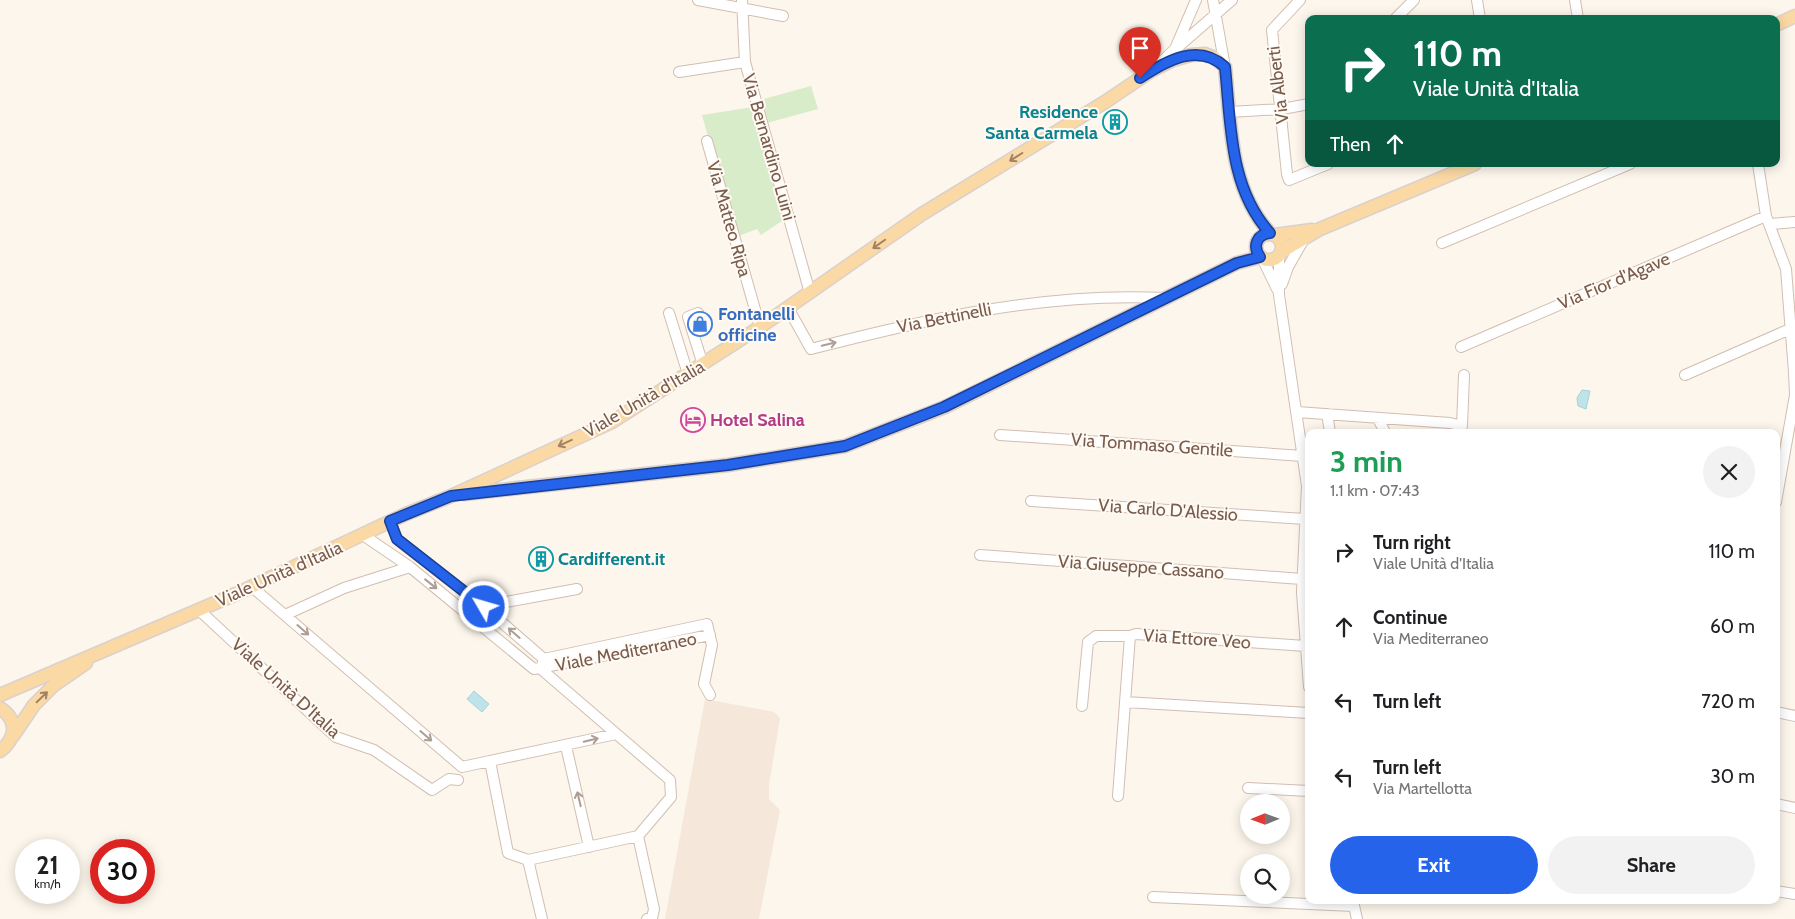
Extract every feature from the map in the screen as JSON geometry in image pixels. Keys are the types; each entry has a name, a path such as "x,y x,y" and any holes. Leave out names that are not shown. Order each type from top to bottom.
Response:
{"main road":[{"path":"1780,23 1795,16"},
{"name":"Viale Unità d'Italia","path":"0,695 252,587 390,521 451,496 612,422 703,365 788,308 922,214 1105,102 1151,71 1182,57 1205,54 1215,58 1225,67"},
{"path":"1225,67 1234,159 1254,211 1272,234 1280,240 1280,254"},
{"path":"451,496 728,465 845,446 944,407 1237,263 1261,258 1271,260 1320,229 1469,167"},
{"path":"1261,258 1256,250 1257,241 1262,235 1320,229"},
{"path":"510,468 510,479 519,488"},
{"name":"Viale Unità d'Italia","path":"0,750 7,745 34,705 54,685 105,650"},
{"path":"0,708 11,719 14,727 13,736"}],"street":[{"path":"698,0 742,4 783,16"},
{"path":"1175,49 1196,0"},
{"path":"1213,0 1225,67"},
{"path":"1151,71 1232,0"},
{"name":"Via Alberti","path":"1300,0 1272,30 1290,180 1321,167"},
{"path":"1399,15 1414,0"},
{"path":"1477,0 1479,15"},
{"path":"1575,0 1577,15"},
{"name":"Via Bernardino Luini","path":"742,4 745,62 810,293"},
{"path":"679,72 745,62"},
{"path":"1229,112 1282,109 1305,105"},
{"name":"Via Matteo Ripa","path":"707,141 760,326"},
{"path":"1442,243 1623,167"},
{"path":"1759,167 1768,220 1786,269 1792,307 1790,329 1795,395 1780,479"},
{"name":"Via Fior d'Agave","path":"1461,347 1768,220 1795,222"},
{"path":"1279,295 1288,267 1305,238"},
{"path":"1280,254 1279,295 1305,469"},
{"path":"1261,258 1279,295"},
{"path":"1126,296 1137,313"},
{"name":"Via Bettinelli","path":"788,308 811,349 918,322 1035,302 1126,296 1167,298"},
{"name":"Viale Unità D'Italia","path":"669,313 688,374"},
{"name":"Viale Unità D'Italia","path":"698,313 688,317 703,365"},
{"path":"1685,375 1790,329"},
{"path":"1297,412 1450,423 1462,426 1464,375"},
{"path":"1327,414 1330,429"},
{"path":"1378,418 1384,429"},
{"name":"Via Tommaso Gentile","path":"1000,435 1303,456"},
{"name":"Via Carlo D'Alessio","path":"1032,501 1305,519"},
{"path":"1305,519 1302,578 1305,646"},
{"path":"390,521 397,539 484,607 616,734 670,780 670,797 638,836 528,860 508,853 490,761"},
{"path":"363,535 410,567 534,669 543,664"},
{"name":"Via Giuseppe Cassano","path":"980,555 1302,578"},
{"path":"285,615 344,588 410,567"},
{"path":"252,587 462,767 616,734"},
{"path":"464,610 577,589"},
{"name":"Viale Unità D'Italia","path":"199,610 336,737 374,750 432,790 449,779 458,780"},
{"name":"Viale Mediterraneo","path":"543,664 710,632 712,645 704,684 710,695"},
{"name":"Via Ettore Veo","path":"1118,796 1130,636 1136,634 1305,646"},
{"path":"1082,706 1088,642 1096,636 1130,636"},
{"path":"1125,702 1305,714"},
{"path":"1780,713 1795,716"},
{"path":"566,746 589,847"},
{"path":"1248,788 1305,791"},
{"path":"1780,805 1795,808"},
{"path":"638,836 654,909 652,918 647,919"},
{"path":"528,860 542,919"},
{"path":"1780,892 1795,894"},
{"path":"1154,897 1305,902"},
{"path":"1354,904 1357,919"}],"shaded area":[{"path":"705,699 774,712 780,718 769,785 769,799 780,810 759,919 665,919"}],"green space":[{"path":"811,86 818,109 767,123 760,100"},
{"path":"753,107 785,219 761,235 757,229 736,237 702,115"}],"water":[{"path":"1582,390 1590,391 1586,409 1578,406 1577,398"},
{"path":"474,691 489,704 482,712 467,699"}],"place":[{"name":"Residence Santa Carmela","path":"1115,122"},
{"name":"Fontanelli officine","path":"700,324"},
{"name":"Hotel Salina","path":"693,420"},
{"name":"Cardifferent.it","path":"541,559"}],"route":[{"path":"484,607 397,539 390,521 451,496 728,465 845,446 944,407 1237,263 1260,257 1256,250 1257,241 1262,235 1270,233 1257,218 1234,159 1225,67 1215,58 1205,54 1190,55 1173,60 1140,78"}]}
